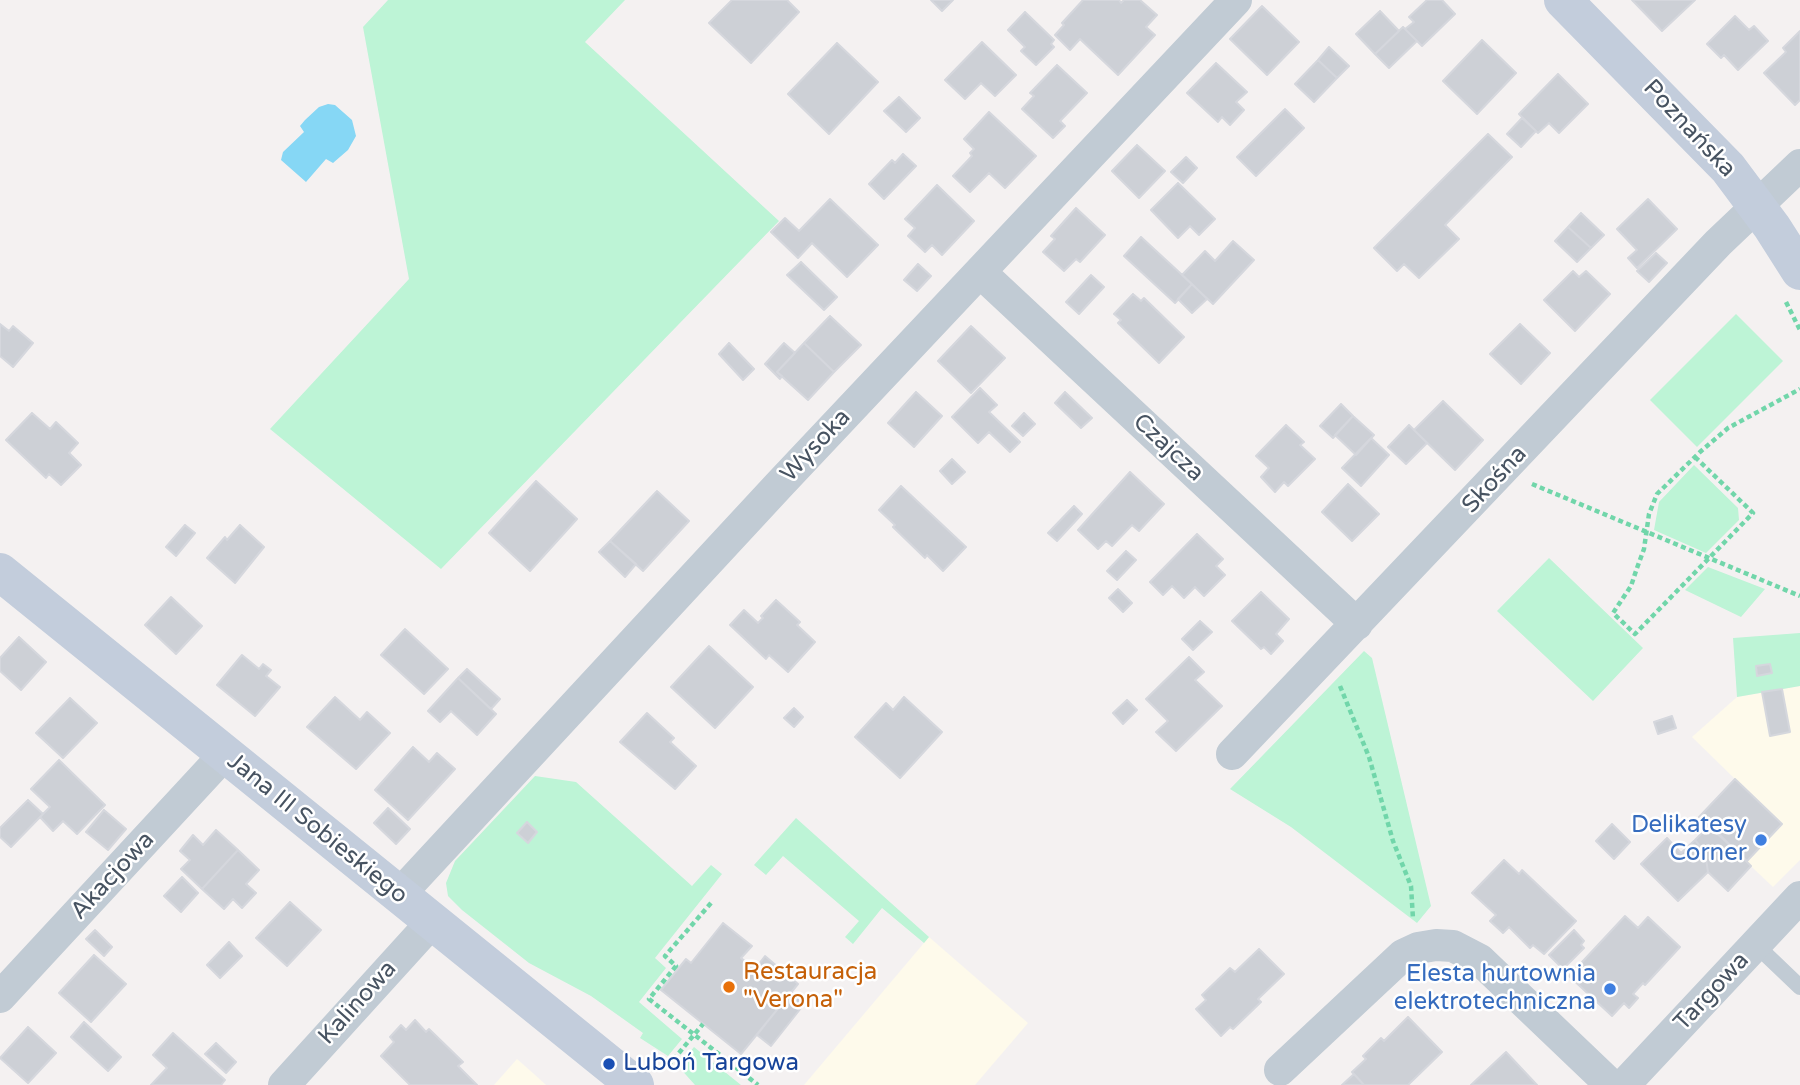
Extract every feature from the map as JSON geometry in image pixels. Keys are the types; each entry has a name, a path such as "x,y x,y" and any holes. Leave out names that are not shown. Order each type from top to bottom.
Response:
{"street":[{"name":"Wysoka","path":"399,895 1236,0"},
{"name":"Poznańska","path":"1563,0 1708,146 1757,206 1800,271"},
{"name":"Skośna","path":"1232,754 1718,243 1800,165"},
{"name":"Czajcza","path":"980,272 1357,624"},
{"name":"Jana III Sobieskiego","path":"0,572 635,1085"},
{"name":"Akacjowa","path":"0,997 225,754"},
{"name":"Targowa","path":"1624,1085 1800,897"},
{"name":"Kalinowa","path":"284,1085 432,922"},
{"path":"1280,1070 1403,955 1436,944 1468,952 1480,960 1611,1085"}],"lane":[{"path":"1756,945 1800,988"}],"path":[{"path":"1695,457 1753,513 1635,634 1613,613 1631,586 1644,549 1649,514 1657,494 1695,457 1728,428 1800,389"},
{"path":"1509,464 1531,484 1800,596"},
{"path":"1320,663 1336,680 1344,694 1369,757 1393,841 1411,886 1418,948"},
{"path":"710,903 665,956 676,966 649,999 758,1085"},
{"path":"668,1066 704,1024"}],"shaded area":[{"path":"1800,686 1800,860 1773,887 1699,817 1735,779 1692,737 1737,697"},
{"path":"929,937 1028,1023 975,1085 804,1085"},
{"path":"517,1059 534,1074 546,1085 494,1085"}],"green space":[{"path":"388,0 625,0 585,42 779,221 441,569 270,429 409,279 363,27"},
{"path":"1736,314 1783,361 1697,447 1650,400"},
{"path":"1694,465 1738,508 1739,520 1706,553 1654,530 1659,502"},
{"path":"1549,558 1643,648 1593,701 1497,611"},
{"path":"1708,567 1765,589 1741,617 1685,590"},
{"path":"1800,633 1800,686 1737,697 1733,638"},
{"path":"1364,651 1372,658 1431,906 1417,923 1291,827 1230,789"},
{"path":"535,776 576,782 692,886 711,865 722,874 655,958 666,968 639,1002 682,1039 668,1056 640,1038 643,1033 591,996 529,963 448,896 446,883 455,861"},
{"path":"796,818 929,937 924,943 882,908 853,944 845,937 859,921 783,856 766,875 754,865"},
{"path":"694,1047 741,1085 695,1085 678,1066"}],"water":[{"path":"335,105 352,120 356,136 348,150 333,163 326,159 306,182 281,160 283,152 304,132 300,126 305,120 319,107"}],"building":[{"path":"732,0 787,0 799,12 751,63 709,23"},
{"path":"931,0 953,0 942,11"},
{"path":"1083,0 1119,0 1121,3 1124,0 1140,0 1157,15 1146,27 1155,35 1118,75 1080,39 1070,50 1055,35"},
{"path":"1427,0 1442,0 1455,14 1422,46 1405,29 1414,22 1409,17"},
{"path":"1632,0 1695,0 1662,31"},
{"path":"1262,6 1299,42 1267,75 1230,39"},
{"path":"1380,11 1399,31 1375,54 1356,34"},
{"path":"1025,12 1054,40 1051,44 1054,47 1036,65 1021,51 1025,47 1008,30"},
{"path":"1735,16 1749,30 1754,26 1768,41 1738,70 1724,55 1721,58 1707,44"},
{"path":"1403,27 1417,41 1389,68 1375,54"},
{"path":"1800,31 1800,100 1795,105 1764,73 1786,52 1783,48"},
{"path":"1482,40 1516,73 1477,114 1443,81"},
{"path":"982,42 1016,75 995,96 981,83 965,99 945,80"},
{"path":"837,43 878,82 829,134 788,94"},
{"path":"1329,47 1349,66 1337,78 1318,60"},
{"path":"1318,60 1337,78 1314,102 1295,84"},
{"path":"1216,63 1247,92 1236,102 1244,110 1230,125 1222,117 1218,122 1187,93"},
{"path":"1057,65 1087,93 1060,121 1065,126 1053,138 1022,109 1034,96 1030,93"},
{"path":"1558,74 1588,104 1559,133 1549,123 1538,133 1519,114"},
{"path":"899,97 920,118 906,132 884,111"},
{"path":"1285,109 1304,128 1256,176 1237,157"},
{"path":"989,112 1036,156 1005,188 989,173 970,192 953,176 972,156 970,153 974,149 964,139"},
{"path":"1522,118 1536,131 1521,147 1507,134"},
{"path":"1488,134 1512,157 1445,225 1459,239 1419,278 1404,264 1397,271 1374,248"},
{"path":"1137,145 1165,171 1139,198 1112,171"},
{"path":"903,154 916,166 884,199 869,184 892,160 895,163"},
{"path":"1186,157 1197,168 1183,183 1171,172"},
{"path":"1178,183 1215,219 1199,235 1190,226 1178,238 1151,210"},
{"path":"937,185 974,221 942,255 932,245 925,252 908,236 915,228 905,219"},
{"path":"830,199 878,245 847,277 812,243 798,258 771,232 785,218 799,231"},
{"path":"1648,199 1677,229 1637,268 1628,258 1637,250 1617,229"},
{"path":"1076,208 1105,235 1080,262 1076,259 1064,271 1043,252 1055,239 1051,236"},
{"path":"1581,213 1604,235 1591,248 1568,227"},
{"path":"1568,227 1591,248 1577,262 1555,241"},
{"path":"1141,237 1192,284 1175,303 1124,256"},
{"path":"1233,241 1254,260 1213,304 1182,275 1205,251 1215,261"},
{"path":"1656,253 1667,263 1649,282 1637,271"},
{"path":"801,262 837,297 824,310 787,275"},
{"path":"918,264 931,276 917,291 904,280"},
{"path":"1573,271 1579,277 1586,271 1610,294 1575,331 1544,300"},
{"path":"1091,275 1104,287 1079,314 1066,302"},
{"path":"1192,284 1207,299 1192,313 1178,299"},
{"path":"1133,294 1141,301 1144,298 1184,337 1159,363 1118,323 1121,320 1114,314"},
{"path":"830,316 861,345 834,372 804,343"},
{"path":"0,324 9,331 13,326 33,343 13,367 0,356"},
{"path":"1520,324 1550,353 1521,384 1490,354"},
{"path":"971,326 1005,358 971,393 938,361"},
{"path":"729,343 754,369 743,380 719,354"},
{"path":"784,343 795,353 777,372 782,376 780,379 765,364"},
{"path":"804,343 834,372 808,400 777,372"},
{"path":"980,388 997,405 989,412 1020,442 1010,452 989,432 978,443 952,417"},
{"path":"916,392 942,416 914,447 888,423"},
{"path":"1065,392 1092,418 1081,428 1055,403"},
{"path":"1443,401 1483,440 1455,470 1414,430"},
{"path":"1341,404 1353,416 1333,438 1320,426"},
{"path":"32,413 50,429 56,422 78,443 69,453 81,465 61,485 49,474 46,478 6,440"},
{"path":"1024,413 1035,424 1023,436 1012,426"},
{"path":"1353,416 1374,435 1356,455 1335,435"},
{"path":"1286,425 1304,442 1300,445 1315,459 1288,486 1284,482 1275,492 1261,477 1269,468 1256,456"},
{"path":"1409,425 1427,443 1406,464 1388,447"},
{"path":"1371,438 1389,455 1361,486 1342,468"},
{"path":"952,459 965,472 952,484 940,471"},
{"path":"1130,472 1164,504 1139,531 1132,525 1112,546 1106,541 1098,549 1078,530"},
{"path":"536,481 577,519 530,571 489,533"},
{"path":"1348,484 1379,514 1352,541 1322,512"},
{"path":"901,486 966,547 943,571 927,555 925,558 879,510"},
{"path":"657,491 689,521 643,571 610,541"},
{"path":"1074,506 1082,514 1057,541 1048,533"},
{"path":"185,525 195,533 176,556 166,547"},
{"path":"240,525 264,547 235,583 207,558 225,537 227,540"},
{"path":"1197,534 1223,559 1216,566 1225,575 1204,596 1195,587 1184,598 1172,586 1163,595 1150,582"},
{"path":"610,541 636,564 625,577 599,552"},
{"path":"1126,551 1136,560 1117,580 1107,571"},
{"path":"1118,589 1132,603 1123,612 1109,598"},
{"path":"1261,592 1289,619 1276,634 1283,641 1271,654 1264,647 1261,649 1232,621"},
{"path":"171,597 202,626 176,654 145,625"},
{"path":"776,600 800,622 797,625 815,642 788,672 769,655 766,659 730,625 744,610 758,623"},
{"path":"1200,621 1212,632 1193,650 1182,639"},
{"path":"405,629 448,669 424,694 381,655"},
{"path":"19,637 46,662 21,690 0,671 0,658"},
{"path":"709,646 753,687 715,728 671,687"},
{"path":"242,655 259,669 263,664 271,670 266,676 280,687 255,716 217,685"},
{"path":"1189,657 1204,672 1195,680 1222,706 1176,751 1156,732 1168,721 1146,699"},
{"path":"1770,664 1772,673 1757,676 1756,666"},
{"path":"467,669 500,699 491,709 458,678"},
{"path":"458,678 496,714 477,735 451,711 440,722 428,711"},
{"path":"1782,689 1790,732 1770,736 1762,692"},
{"path":"335,697 360,720 367,712 390,733 356,769 307,727"},
{"path":"904,697 942,732 900,778 855,737 886,703 893,710"},
{"path":"70,698 97,723 63,758 36,733"},
{"path":"1127,700 1137,710 1123,724 1113,713"},
{"path":"794,708 803,717 794,727 784,718"},
{"path":"647,713 674,738 670,742 696,766 675,789 620,742"},
{"path":"1672,716 1676,728 1658,734 1654,722"},
{"path":"413,747 429,762 437,753 455,769 408,820 375,790"},
{"path":"59,760 105,805 77,834 63,821 53,831 40,817 50,807 31,789"},
{"path":"1735,779 1782,824 1747,861 1699,817"},
{"path":"28,800 43,814 11,847 0,837 0,828"},
{"path":"388,808 410,829 396,844 374,823"},
{"path":"104,810 126,829 108,850 86,832"},
{"path":"527,822 537,832 528,843 517,833"},
{"path":"1612,824 1630,842 1614,859 1596,841"},
{"path":"1710,825 1751,866 1728,891 1708,872 1705,852 1695,840"},
{"path":"216,830 238,850 202,889 181,869 190,860 180,851 193,835 203,845"},
{"path":"1667,838 1681,853 1695,840 1705,852 1708,872 1678,901 1641,864"},
{"path":"238,850 259,870 246,884 256,893 242,908 233,899 224,909 202,889"},
{"path":"1504,860 1519,874 1522,870 1576,921 1544,954 1533,945 1530,948 1509,927 1503,933 1490,921 1496,915 1472,893"},
{"path":"182,877 198,893 181,912 164,896"},
{"path":"290,902 321,930 287,966 256,938"},
{"path":"1625,916 1638,928 1648,917 1680,947 1645,985 1643,983 1633,994 1638,998 1629,1008 1624,1003 1612,1016 1569,976"},
{"name":"Restauracja \"Verona\"","path":"723,923 752,946 741,958 755,969 765,956 798,984 741,1054 661,990 686,959 691,963"},
{"path":"95,930 112,947 104,956 86,939"},
{"path":"1574,930 1584,941 1581,945 1584,948 1563,969 1549,955"},
{"path":"229,942 242,956 220,978 207,965"},
{"path":"1259,949 1284,974 1258,999 1261,1002 1233,1029 1230,1027 1221,1036 1196,1009 1206,1000 1202,995 1230,968 1235,972"},
{"path":"94,955 126,984 91,1022 59,993"},
{"path":"791,992 805,1003 771,1046 757,1035"},
{"path":"1408,1017 1442,1052 1408,1085 1364,1085 1352,1072 1366,1059 1363,1056 1381,1038 1384,1041"},
{"path":"415,1020 426,1032 429,1029 463,1062 458,1066 477,1085 410,1085 381,1056 394,1042 390,1037 401,1025 406,1030"},
{"path":"84,1022 121,1057 108,1071 71,1037"},
{"path":"28,1027 56,1053 28,1083 0,1058"},
{"path":"173,1033 225,1080 221,1085 151,1085 167,1068 153,1055"},
{"path":"216,1043 236,1062 226,1073 205,1054"},
{"path":"1506,1052 1537,1085 1471,1085"},
{"path":"1354,1074 1364,1085 1342,1085"}],"place":[{"name":"Delikatesy Corner","path":"1761,840"},
{"name":"Restauracja \"Verona\"","path":"729,987"},
{"name":"Elesta hurtownia elektrotechniczna","path":"1610,989"},
{"name":"Luboń Targowa","path":"609,1064"}]}
